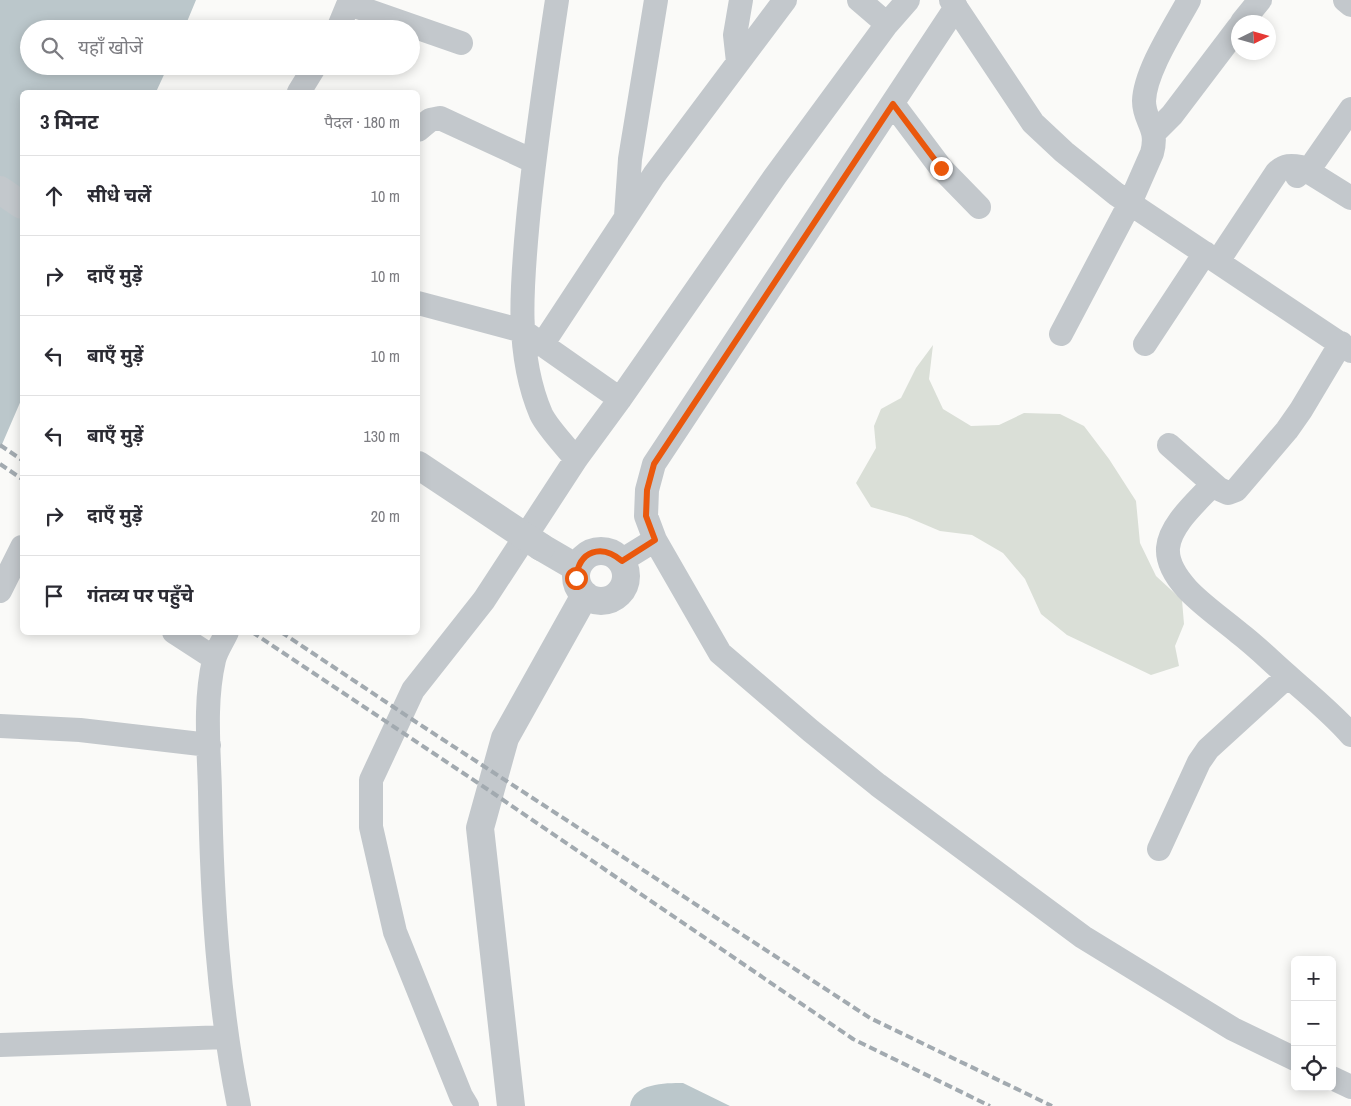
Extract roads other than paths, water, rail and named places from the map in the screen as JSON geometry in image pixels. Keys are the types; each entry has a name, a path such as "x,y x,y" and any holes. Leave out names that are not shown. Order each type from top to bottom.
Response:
{"street":[{"path":"557,0 533,161 524,264 533,338 530,376 534,395 542,416 576,459"},
{"path":"626,217 630,160 656,0"},
{"path":"738,62 735,34 741,0"},
{"path":"533,338 626,217 654,175 785,0"},
{"path":"859,0 887,24"},
{"path":"467,1106 457,1087 395,932 371,827 371,780 414,690 484,600 576,459 776,175 887,24 908,0"},
{"path":"1061,334 1130,203 1152,153 1154,133 1144,102 1146,91 1155,62 1189,0"},
{"path":"1248,15 1260,0"},
{"path":"1345,0 1351,5"},
{"path":"342,20 350,2 399,20"},
{"path":"1169,445 1223,492 1228,493 1236,490 1287,430 1346,347 1130,203 1078,164 1033,124 953,4 893,104 654,464 647,490 646,516 655,540 720,653 811,732 1082,937 1233,1029 1291,1058"},
{"path":"420,28 462,43"},
{"path":"1154,133 1172,115 1231,37"},
{"path":"300,90 309,75"},
{"path":"893,104 941,168 980,207"},
{"path":"1298,174 1310,168 1351,109"},
{"path":"420,128 430,120 440,118 533,161"},
{"path":"1145,344 1277,172 1284,166 1292,165 1298,174 1351,198"},
{"path":"0,190 20,204"},
{"path":"420,304 533,338 620,399"},
{"path":"420,466 541,547 577,568"},
{"path":"1213,484 1175,527 1168,549 1170,562 1176,574 1186,588 1319,702 1351,735"},
{"path":"622,561 655,540"},
{"path":"0,591 20,551"},
{"path":"603,551 613,554 622,561 625,569 624,587 610,599 602,601 593,600 585,595 579,587 576,578 577,568 582,559 592,552 603,551"},
{"path":"511,1106 480,828 505,738 585,595"},
{"path":"179,635 214,658"},
{"path":"226,635 214,658 208,701 211,832 218,969 239,1106"},
{"path":"1160,849 1199,762 1208,748 1288,676"},
{"path":"0,726 80,730 209,745"},
{"path":"0,1045 227,1037"},
{"path":"1336,1080 1351,1087"}],"railway":[{"path":"0,445 20,459"},
{"path":"0,464 20,478"},
{"path":"256,635 490,791 853,1039 990,1106"},
{"path":"286,635 870,1018 1052,1106"}]}
